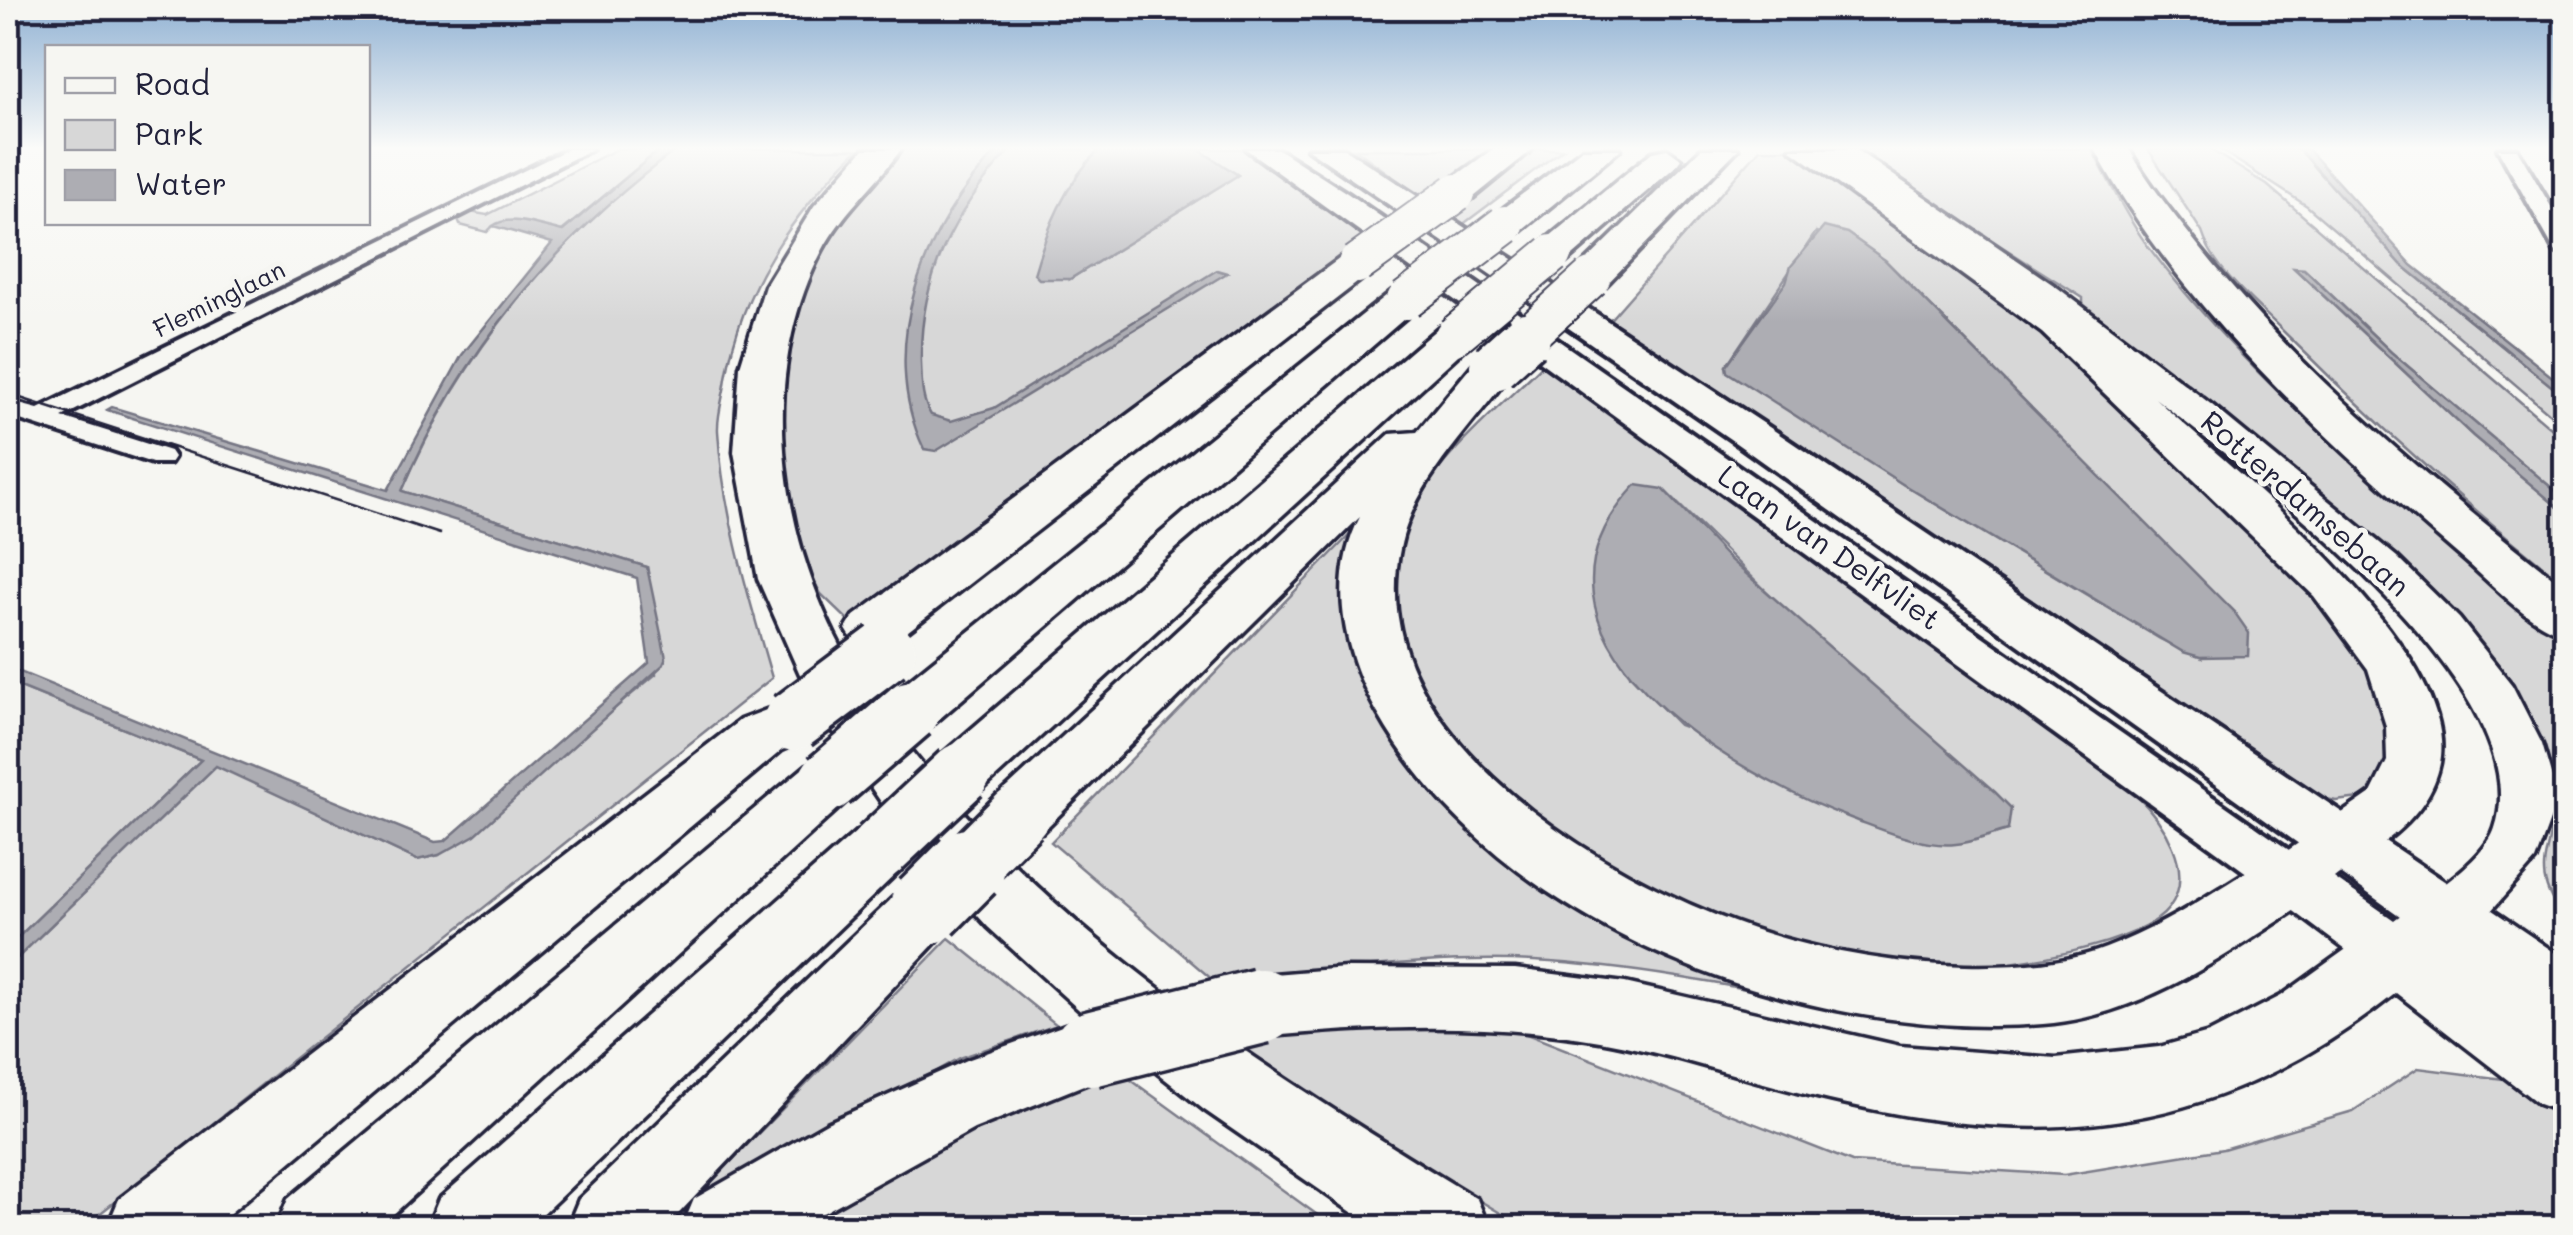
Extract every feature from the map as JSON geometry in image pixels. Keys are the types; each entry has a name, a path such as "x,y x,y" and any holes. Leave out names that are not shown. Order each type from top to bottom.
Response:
{"highway":[{"path":"833,207 800,250 780,294 759,377 755,418 761,493 790,590 820,662 895,778 942,836 1060,952 1256,1106 1448,1228"},
{"name":"Laan van Delfvliet","path":"1409,207 1748,432 1972,591 2340,842 2419,933"},
{"path":"148,1228 779,718 1357,264 1437,207"},
{"path":"318,1228 910,710 1348,346 1529,207"},
{"path":"608,1228 1020,816 1474,351 1552,254 1608,207"},
{"path":"468,1228 960,773 1474,351 1591,278 1663,207"},
{"path":"2152,207 2212,291 2278,361 2426,501 2566,617"},
{"path":"880,640 1156,456 1348,346"},
{"path":"1474,351 1382,522 1368,590 1370,625 1395,695 1435,758 1496,818 1580,880 1669,927 1775,964 1895,990 1960,996 2049,992 2118,976 2184,946 2292,878"},
{"path":"2419,933 2566,1000"},
{"path":"723,1228 902,1123 1000,1080 1090,1049 1260,1006 1374,995 1548,1002 1662,1023 1890,1078 1959,1090 2040,1093 2114,1089 2229,1060 2285,1030 2419,933"},
{"path":"2419,933 2566,1080"}],"main road":[{"name":"Laan van Delfvliet","path":"1349,207 2292,878 2419,933"},
{"name":"Rotterdamsebaan","path":"1889,207 2055,325 2260,517 2364,628 2391,665 2406,698 2414,760 2390,808 2292,878"},
{"name":"Rotterdamsebaan","path":"1920,207 1979,246 2172,391 2336,526 2428,611 2466,658 2511,730 2527,798 2517,848 2484,882 2419,933"}],"street":[{"name":"Fleminglaan","path":"40,418 469,207"},
{"path":"2540,207 2566,250"},
{"path":"8,408 161,457"}],"green space":[{"path":"503,207 591,207 562,231 493,226 487,232 460,225 458,220 470,212 487,215"},
{"path":"607,207 807,207 773,253 744,312 718,431 731,525 772,678 83,1227 8,1228 8,967 216,765 417,860 439,855 656,674 647,567 402,491 426,440 483,346 552,260"},
{"path":"849,207 1080,207 1070,279 1187,207 1331,207 1372,234 848,620 821,594 806,566 782,468 779,376 803,280"},
{"path":"1448,207 1486,207 1462,225 1442,211"},
{"path":"1709,207 1873,207 2000,294 2120,399 2350,623 2399,747 2375,796 2336,801 2313,796 1607,323","holes":["1816,232 1885,260 2045,422 2200,657 2160,639 1904,485 1726,366"]},
{"path":"1939,207 2123,207 2145,242 2198,307 2296,410 2565,643 2565,919 2546,885 2551,801 2530,725 2083,312 2083,298"},
{"path":"2185,207 2292,207 2565,440 2565,499 2391,352 2304,269 2295,269 2473,436 2565,513 2565,584 2352,398 2237,286 2216,260"},
{"path":"2308,207 2350,207 2401,264 2565,397 2565,427"},
{"path":"1548,360 2136,795 2165,832 2178,862 2177,893 2169,908 2132,933 2104,943 2010,963 1948,966 1850,956 1770,938 1666,899 1613,870 1501,789 1449,737 1411,674 1399,639 1394,604 1398,539 1416,500 1450,456","holes":["1663,489 2008,830 1980,837 1679,725 1630,675"]},
{"path":"1368,516 1346,582 1348,641 1377,706 1780,984 1925,1023 1632,970 1534,961 1414,963 1214,981 1051,842"},
{"path":"8,682 201,760 8,947"},
{"path":"949,938 1057,1025 960,1058 807,1146 684,1227 666,1228"},
{"path":"1396,1024 1519,1031 1852,1162 2064,1175 2223,1149 2353,1111 2418,1068 2519,1081 2565,1102 2565,1227 1524,1227 1210,1040"},
{"path":"1113,1067 1334,1227 777,1228 1006,1106"}],"water":[{"path":"592,207 607,207 516,301 483,345 453,391 402,491 647,567 666,658 663,665 475,835 439,855 417,860 216,766 8,967 8,947 201,760 8,682 8,667 435,842 445,841 649,663 637,578 107,410 112,407 388,490 462,355 552,243 493,226 517,221 563,231"},
{"path":"953,207 967,207 944,247 926,302 922,377 931,415 951,421 994,408 1217,270 1227,273 936,451 924,449 910,410 905,370 907,330 915,290"},
{"path":"1059,207 1187,207 1070,279 1039,279 1034,274"},
{"path":"2350,207 2360,207 2412,265 2565,387 2565,397 2401,264"},
{"path":"1824,227 1847,233 1885,260 2235,613 2249,633 2248,656 2200,657 2183,652 1904,485 1727,372 1726,366 1786,282 1791,266"},
{"path":"2294,268 2304,269 2391,352 2565,499 2565,513 2473,436"},
{"path":"1636,485 1663,489 1726,556 1995,792 2011,808 2008,830 1944,845 1904,837 1853,819 1748,769 1693,733 1645,691 1610,645 1593,594 1600,541"}],"tram line":[{"path":"8,394 440,534"}]}
